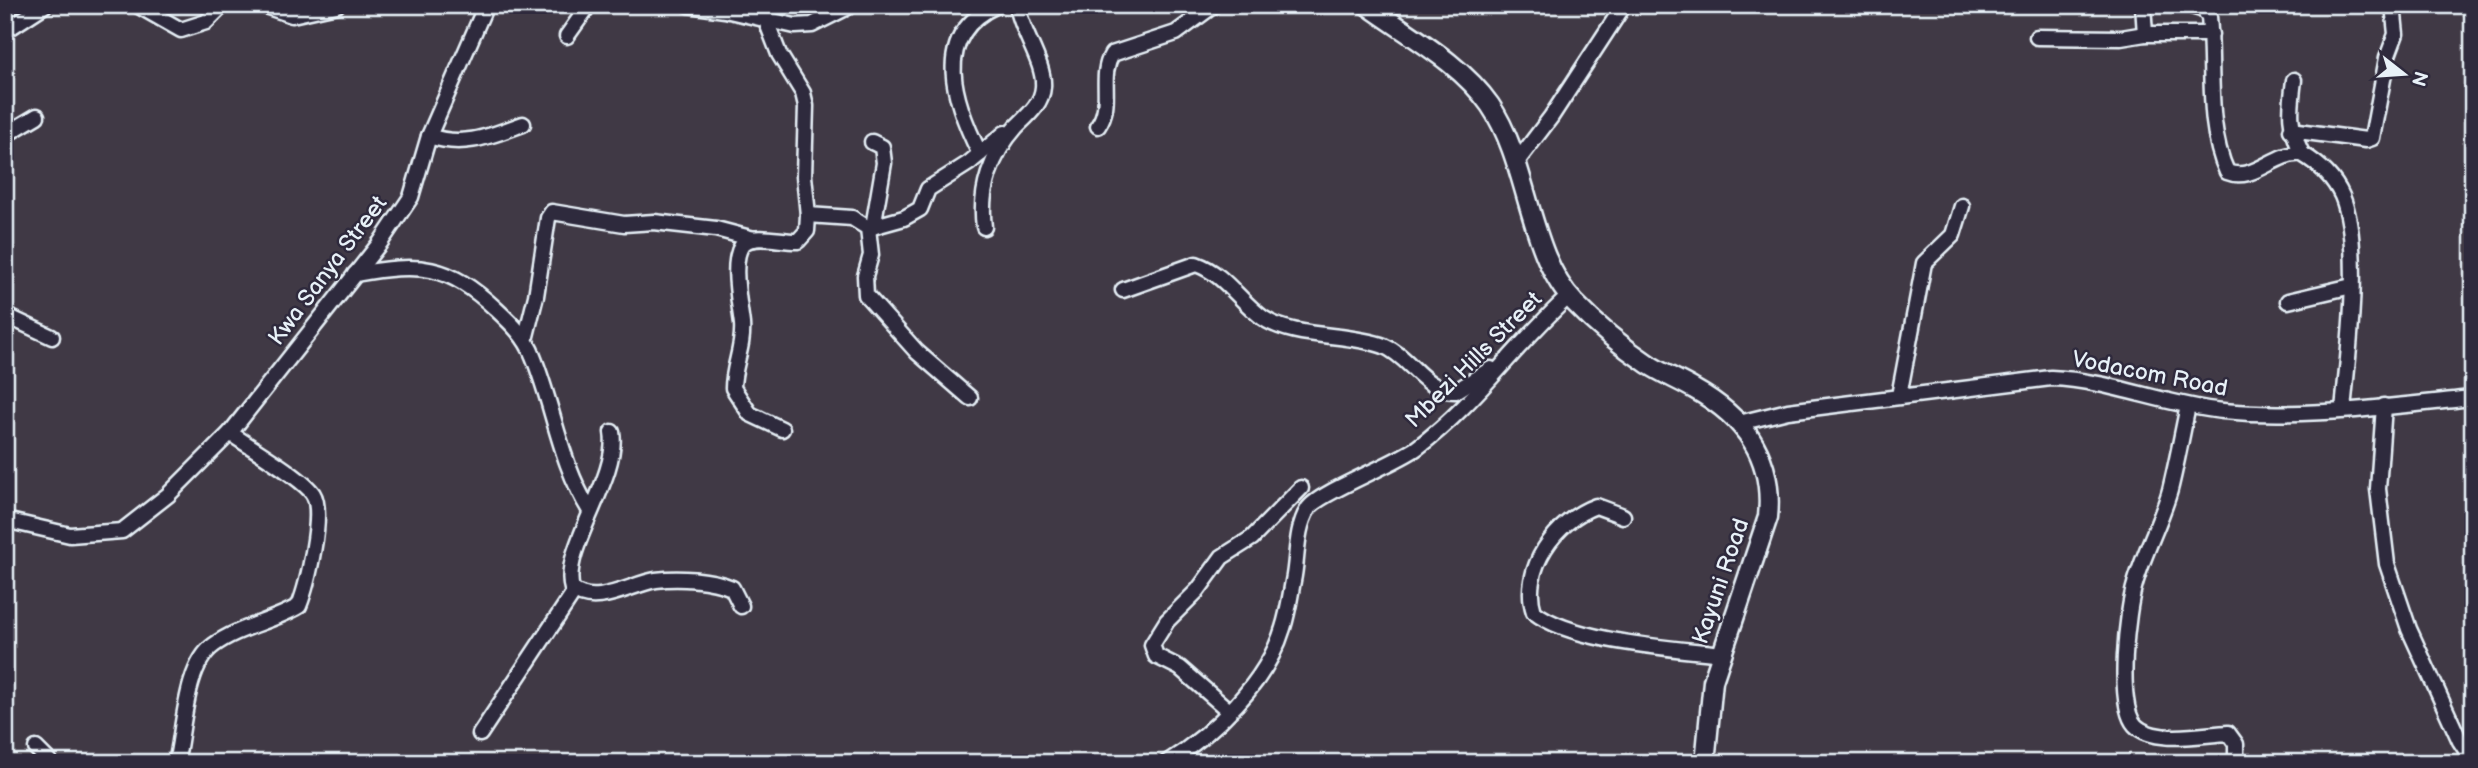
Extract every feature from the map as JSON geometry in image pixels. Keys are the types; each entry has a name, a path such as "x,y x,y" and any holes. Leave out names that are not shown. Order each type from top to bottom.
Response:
{"street":[{"path":"5,31 45,5"},
{"path":"137,5 181,30 206,22 223,5"},
{"path":"262,5 292,15 337,5"},
{"name":"Kwa Sanya Street","path":"5,520 69,535 122,531 168,495 230,433 392,227 411,197 429,136 486,5"},
{"path":"567,36 589,5"},
{"path":"688,5 725,10 765,21 812,25 852,5"},
{"path":"525,340 548,218 552,212 624,224 654,222 704,227 754,239 797,241 807,231 804,176 806,106 803,93 779,54 760,5"},
{"path":"980,154 954,93 954,63 962,35 973,22 997,5"},
{"path":"984,227 981,197 1000,147 1040,100 1044,83 1042,72 1020,23 1017,5"},
{"path":"1098,126 1104,117 1105,76 1112,54 1175,33 1214,5"},
{"path":"1516,163 1550,117 1624,5"},
{"path":"2143,5 2146,34"},
{"path":"2188,5 2207,13 2211,34 2215,123 2221,159 2227,172 2247,174 2286,156 2302,154"},
{"path":"2291,130 2365,140 2372,138 2387,58 2396,34 2393,5"},
{"name":"Kayuni Road","path":"1372,7 1449,63 1479,92 1497,118 1516,163 1546,256 1568,297 1612,338 1649,365 1696,390 1739,423 1762,456 1771,494 1769,517 1713,681 1705,763"},
{"path":"2037,37 2120,38 2146,34 2211,34"},
{"path":"2294,80 2289,116 2291,130 2302,154 2330,178 2343,198 2348,225 2352,286 2343,410"},
{"path":"5,135 37,116"},
{"path":"429,136 445,141 472,141 523,124"},
{"path":"808,215 852,218 870,227 904,218 920,209 928,189 1015,128"},
{"path":"872,142 881,147 884,163 870,227 871,255 865,276 866,295 917,352 970,398"},
{"path":"1899,396 1924,263 1953,235 1962,206"},
{"path":"754,239 745,242 738,257 742,345 733,388 750,414 782,429"},
{"path":"1123,290 1196,264 1229,284 1264,318 1307,331 1386,347 1410,364 1427,382 1441,388 1456,391 1502,364"},
{"path":"355,274 410,268 452,274 485,299 525,340 533,354 571,478 590,511"},
{"path":"2288,300 2352,286"},
{"name":"Mbezi Hills Street","path":"1167,763 1184,752 1248,690 1270,657 1283,630 1301,524 1309,506 1324,496 1385,468 1418,447 1502,364 1536,325 1568,297"},
{"path":"5,315 51,337"},
{"name":"Vodacom Road","path":"1739,423 1788,411 2050,378 2074,379 2188,406 2263,413 2343,410 2473,398"},
{"path":"2188,406 2169,491 2133,588 2123,676 2126,708 2135,726 2147,732 2180,738 2228,733 2236,744 2236,763"},
{"path":"2384,406 2378,489 2387,564 2409,629 2460,741 2473,761"},
{"path":"574,592 570,581 573,563 590,511 612,459 612,432"},
{"path":"176,763 189,692 203,654 215,644 279,618 299,606 308,573 318,510 312,491 230,433"},
{"path":"1228,710 1180,668 1156,656 1152,645 1167,621 1198,590 1222,557 1252,538 1301,488"},
{"path":"1623,516 1595,506 1581,511 1559,532 1543,551 1531,581 1530,598 1534,612 1556,626 1581,632 1721,654"},
{"path":"574,592 588,595 608,594 663,580 705,582 732,588 741,606"},
{"path":"481,734 574,592"},
{"path":"36,748 51,763"}]}
